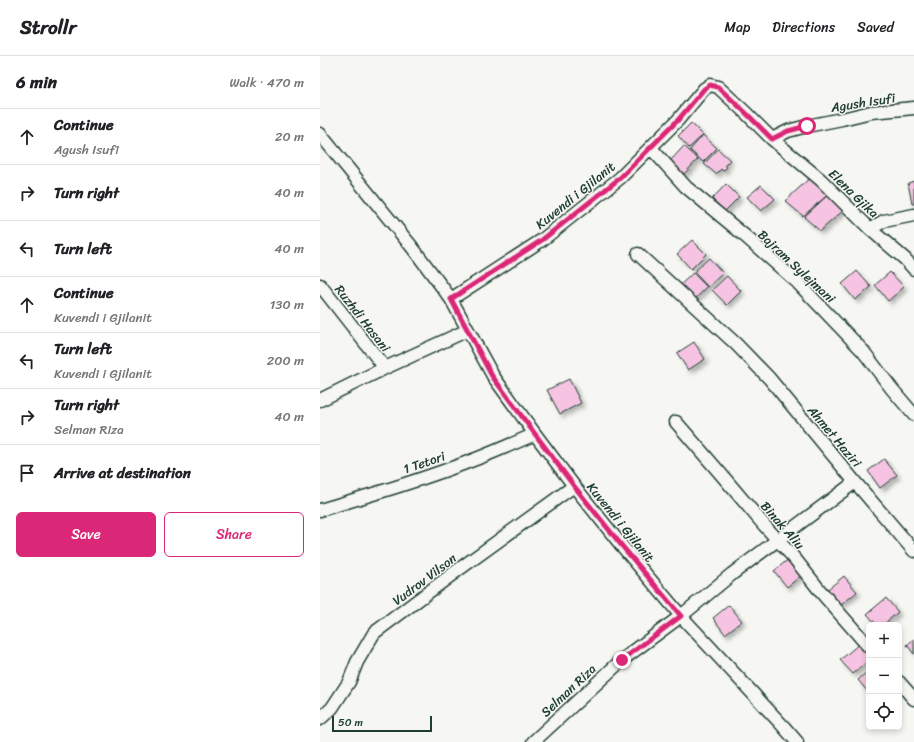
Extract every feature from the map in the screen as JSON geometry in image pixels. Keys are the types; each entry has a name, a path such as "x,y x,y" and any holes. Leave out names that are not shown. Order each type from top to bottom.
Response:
{"street":[{"name":"Elena Gjika","path":"651,148 678,120 704,89 710,85 718,87 772,139 821,180 870,229 909,257 914,269"},
{"name":"Agush Isufi","path":"772,139 788,131 871,112 914,108"},
{"name":"Kuvendi i Gjilanit","path":"320,134 412,247 451,299 492,376 574,486 681,616 797,742"},
{"name":"Kuvendi i Gjilanit","path":"451,299 542,240 620,178 651,148"},
{"name":"Bajram Sylejmani","path":"651,148 686,187 797,282 863,351 914,415"},
{"path":"870,229 884,221 914,215"},
{"name":"Ahmet Haziri","path":"638,254 758,366 855,482 732,574 681,616"},
{"name":"Ruzhdi Hasani","path":"320,285 385,368"},
{"path":"320,400 468,330"},
{"name":"Binak Aliu","path":"676,422 866,644"},
{"name":"1 Tetori","path":"320,510 375,494 430,475 480,457 535,434"},
{"path":"855,482 914,551"},
{"name":"Vudrov Vilson","path":"320,719 332,708 349,682 357,662 374,633 574,486"},
{"name":"Selman Riza","path":"533,742 622,660 681,616"},
{"path":"902,685 914,699"}],"building":[{"path":"691,123 703,135 689,148 678,136"},
{"path":"703,135 717,148 703,162 690,150"},
{"path":"684,146 698,159 684,174 670,161"},
{"path":"718,149 730,160 725,165 727,167 723,171 721,169 716,174 704,164"},
{"path":"813,175 831,192 803,216 785,201"},
{"path":"914,181 914,204 912,204 908,183"},
{"path":"726,184 739,197 725,211 712,199"},
{"path":"761,185 775,199 761,211 747,197"},
{"path":"831,192 846,208 820,231 804,217"},
{"path":"692,240 706,254 691,269 677,254"},
{"path":"709,258 723,273 708,287 694,272"},
{"path":"857,271 871,287 855,300 842,284"},
{"path":"890,272 904,287 888,301 875,285"},
{"path":"693,273 707,287 692,302 678,287"},
{"path":"727,276 741,291 727,305 712,290"},
{"path":"694,342 705,359 688,370 677,353"},
{"path":"569,379 581,403 560,414 547,390"},
{"path":"884,459 897,475 880,488 868,471"},
{"path":"790,558 803,574 787,587 774,571"},
{"path":"844,576 857,592 841,605 828,589"},
{"path":"886,598 898,612 886,622 874,622 867,614"},
{"path":"729,605 742,621 725,634 713,618"},
{"path":"914,639 914,654 907,645"},
{"path":"859,644 866,652 866,663 853,674 840,660"},
{"path":"866,673 866,689 858,680"}],"route":[{"path":"622,660 681,616 574,486 492,376 451,299 542,240 620,178 678,120 704,89 710,85 718,87 772,139 788,131 807,126"}]}
